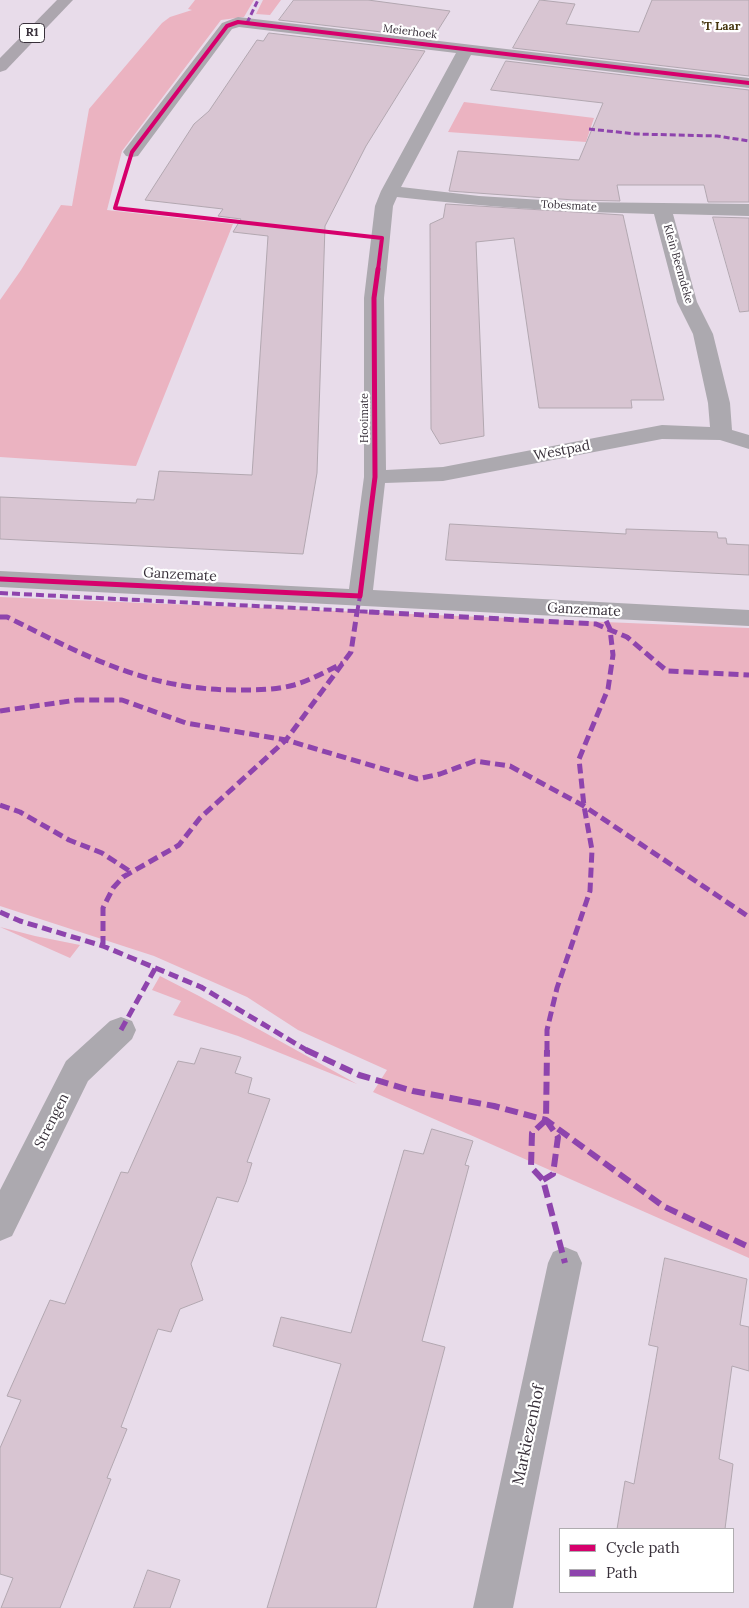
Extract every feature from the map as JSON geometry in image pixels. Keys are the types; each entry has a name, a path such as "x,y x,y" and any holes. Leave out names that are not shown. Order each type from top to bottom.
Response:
{"highway":[{"name":"R1","path":"0,67 65,0"}],"street":[{"name":"Meierhoek","path":"132,152 230,23 247,23 749,82"},
{"name":"Hooimate","path":"360,596 375,477 374,298 384,206 390,191 466,49"},
{"name":"Tobesmate","path":"390,191 498,202 662,209 749,210"},
{"name":"Klein Beemdeke","path":"662,209 687,302 703,334 719,403 721,434"},
{"name":"Westpad","path":"375,477 443,474 662,432 721,434 749,442"},
{"name":"Ganzemate","path":"0,579 360,596 749,618"},
{"name":"Strengen","path":"0,1225 77,1071 121,1030"},
{"name":"Markiezenhof","path":"494,1608 565,1263"}],"shaded area":[{"path":"195,0 254,0 244,17 221,20 122,151 107,210 233,224 136,466 0,457 0,300 61,205 72,206 89,109 162,23 170,17 192,10 188,9"},
{"path":"263,0 281,0 270,15 256,14"},
{"path":"464,102 594,118 586,142 448,132"},
{"path":"0,597 749,628 749,1258 373,1092 387,1070 298,1030 247,997 154,956 0,906"},
{"path":"0,927 35,936 80,945 70,958"},
{"path":"160,976 357,1084 238,1036 173,1015 181,1001 152,990"}],"building":[{"path":"294,0 368,0 450,11 433,38 279,20"},
{"path":"540,0 575,4 566,24 639,32 652,0 749,0 749,76 513,48"},
{"path":"269,33 425,51 366,146 325,226 317,473 303,554 0,539 0,497 136,503 137,499 154,500 159,471 252,475 268,236 233,232 241,219 218,216 223,209 145,200 194,124 209,111 257,40 263,41"},
{"path":"506,61 749,90 749,202 708,202 704,185 617,185 620,201 574,200 449,191 458,151 579,160 603,103 491,90"},
{"path":"446,204 623,215 664,400 631,400 632,408 539,408 514,238 476,242 484,436 440,444 431,429 430,224 443,218"},
{"path":"713,217 749,218 749,311 740,312"},
{"path":"450,524 626,534 626,529 717,532 718,538 726,538 727,544 749,545 749,575 446,560"},
{"path":"201,1048 241,1057 235,1073 252,1078 248,1093 270,1099 247,1162 252,1163 246,1182 238,1202 217,1197 191,1264 203,1300 180,1309 171,1332 158,1329 121,1427 127,1429 107,1478 111,1479 60,1608 1,1608 13,1578 0,1574 0,1448 21,1400 7,1396 50,1300 65,1304 121,1172 128,1173 178,1061 194,1064"},
{"path":"432,1129 473,1141 465,1165 469,1166 422,1341 445,1347 376,1608 267,1608 341,1364 273,1346 281,1317 351,1333 404,1150 423,1154"},
{"path":"665,1258 747,1279 740,1325 749,1327 749,1371 732,1366 719,1459 733,1464 725,1528 617,1528 625,1481 634,1484 658,1347 649,1345"},
{"path":"148,1570 180,1580 170,1608 134,1608"}],"marked path":[{"path":"247,23 258,0"},
{"path":"589,129 636,134 717,136 749,141"},
{"path":"0,593 596,624 627,637 667,671 749,675"},
{"path":"103,946 103,908 113,888 123,877 179,845 200,818 286,740 351,652 360,596"},
{"path":"543,1180 553,1174 558,1137 546,1120 547,1030 557,988 590,891 592,850 584,806 579,759 608,689 613,655 610,629 601,611"},
{"path":"0,617 7,617 65,646 121,670 179,686 210,690 271,689 309,680 343,663"},
{"path":"0,711 77,700 122,700 186,723 286,740 417,779 440,774 475,761 510,766 584,806 749,917"},
{"path":"0,805 20,812 69,840 102,853 131,872"},
{"path":"0,912 20,921 103,946 201,987 308,1051 359,1075 413,1091 494,1106 546,1120 663,1206 749,1247"},
{"path":"121,1030 156,967"},
{"path":"546,1120 532,1133 531,1167 543,1180 565,1263"}],"cycle path":[{"path":"0,579 360,596 375,477 374,298 382,238 115,208 132,152 227,26 238,22 749,83"}],"district":[{"name":"’T Laar","path":"721,27"}]}
